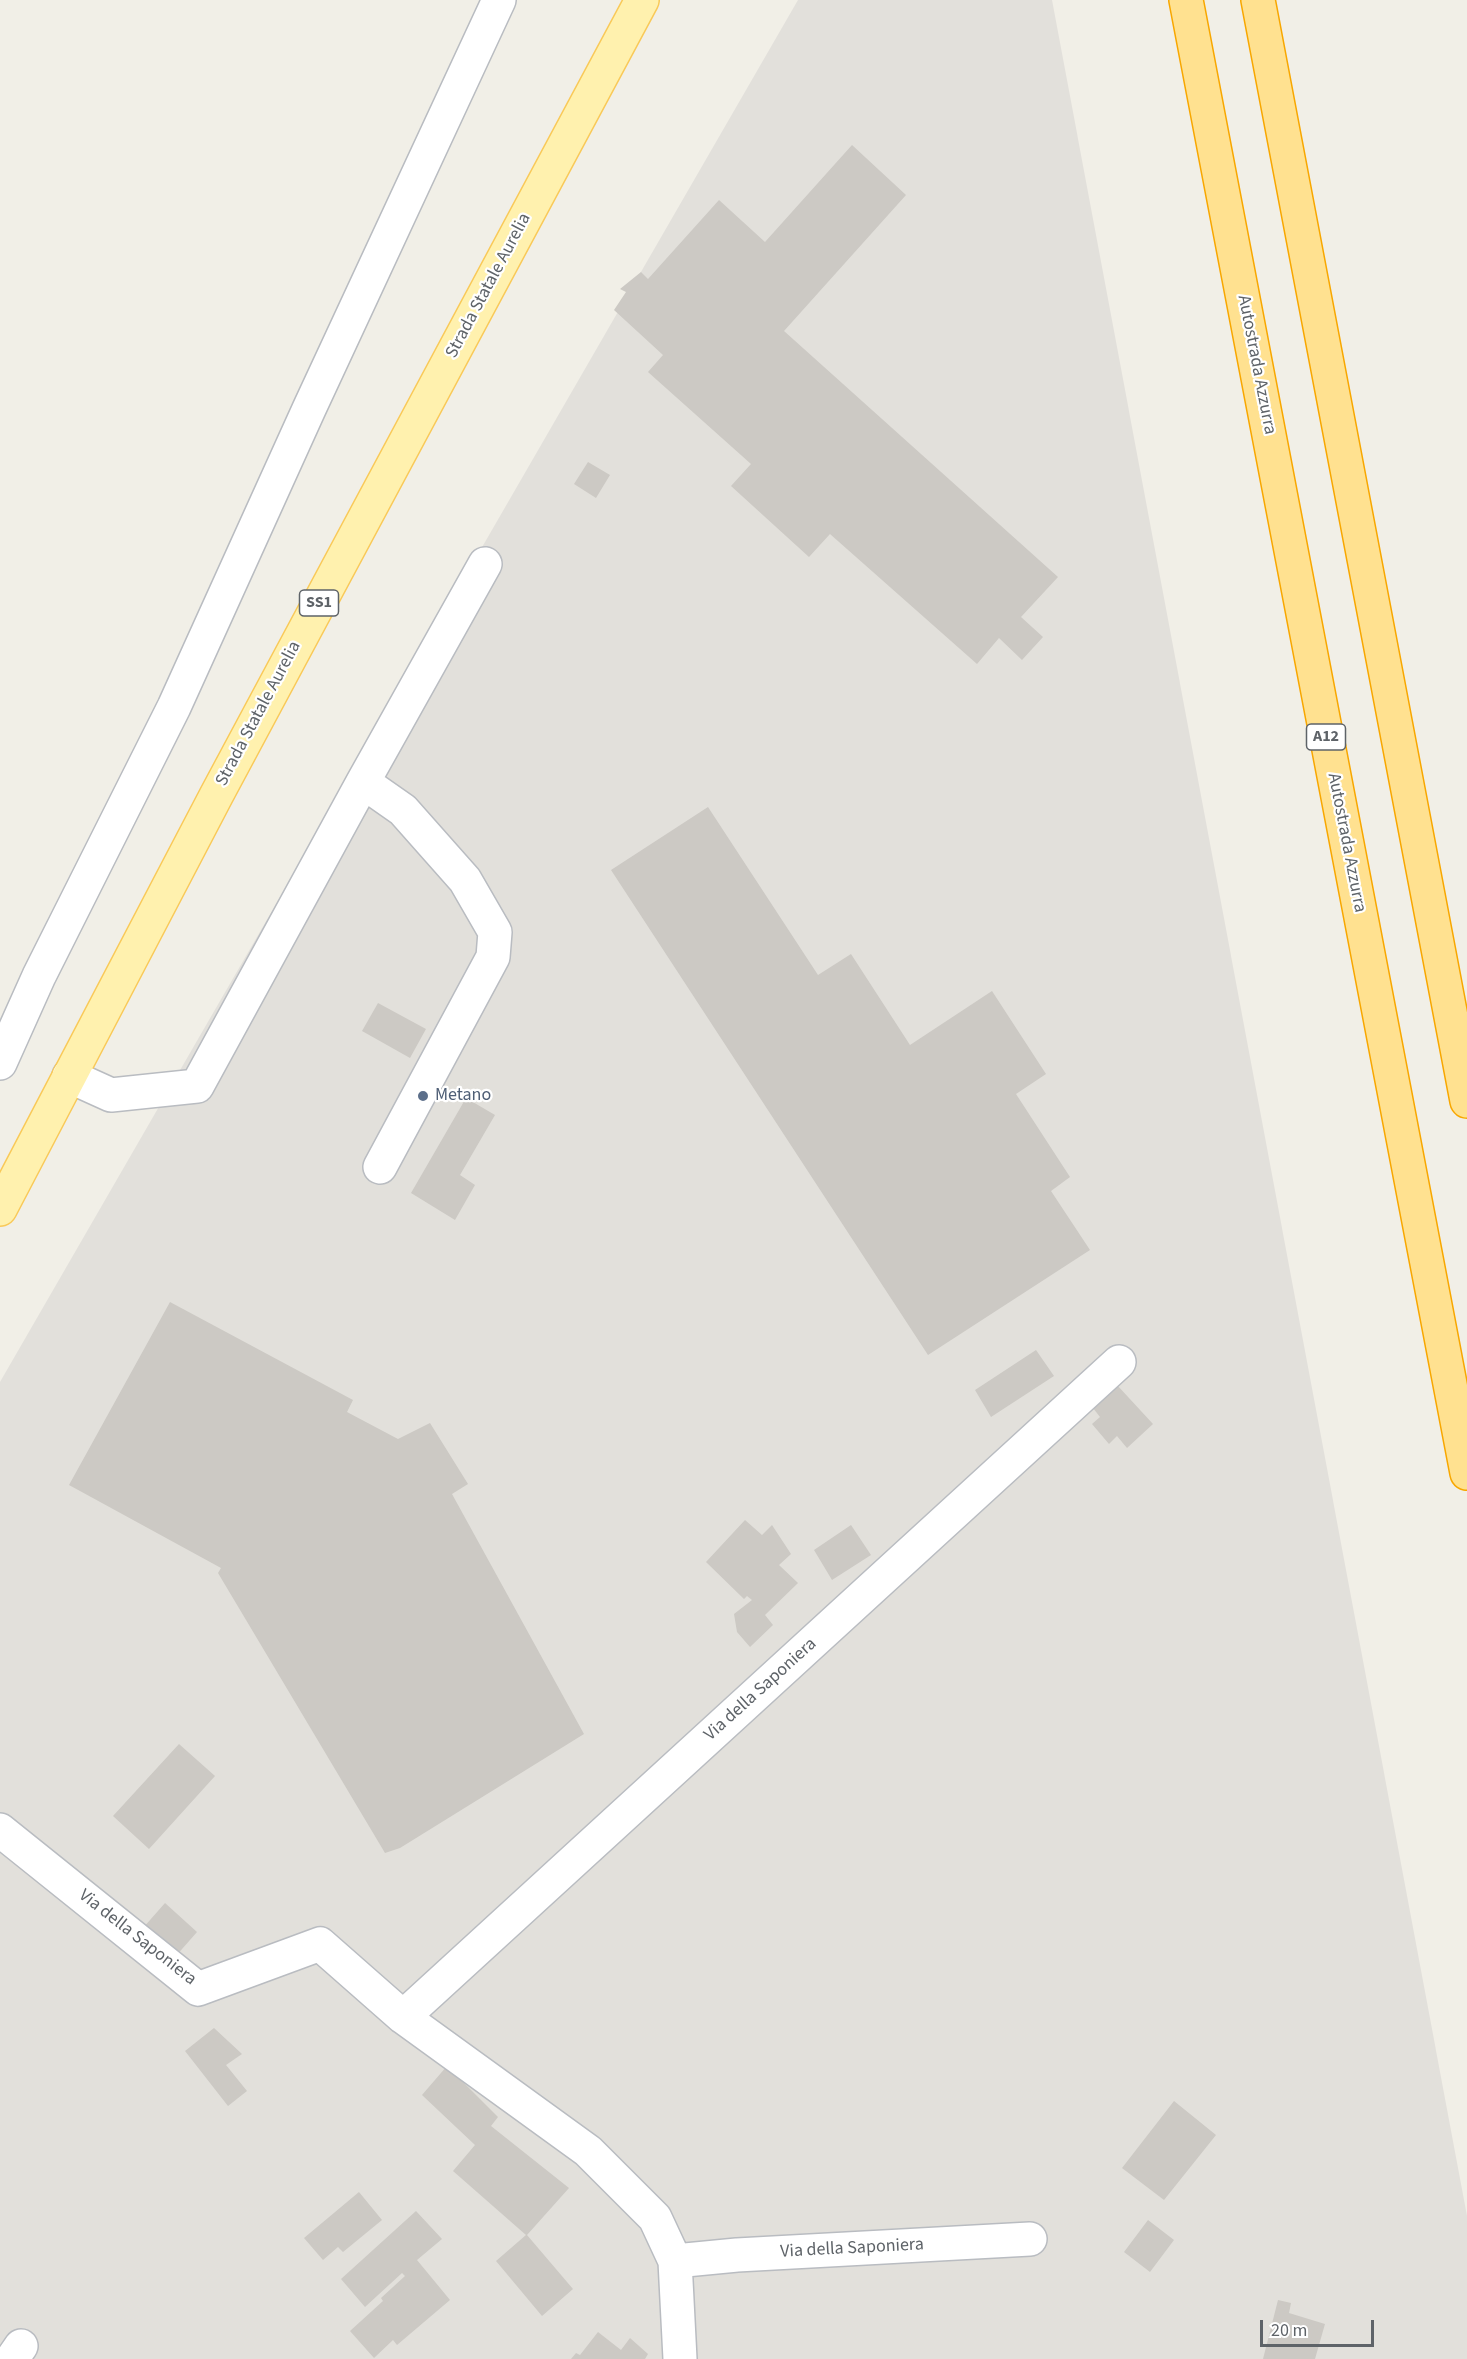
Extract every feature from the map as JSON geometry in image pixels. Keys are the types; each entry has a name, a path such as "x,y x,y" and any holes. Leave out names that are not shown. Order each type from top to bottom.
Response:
{"highway":[{"name":"Autostrada Azzurra","path":"1186,0 1467,1473"},
{"path":"1258,0 1467,1101"}],"main road":[{"name":"Strada Statale Aurelia","path":"0,1209 217,794 642,0"}],"street":[{"path":"0,1062 39,976 174,707 309,409 499,0"},
{"path":"69,1076 111,1095 197,1086 485,564"},
{"path":"363,782 404,810 465,880 495,932 493,957 380,1167"},
{"name":"Via della Saponiera","path":"403,2017 1119,1362"},
{"name":"Via della Saponiera","path":"0,1830 198,1989 320,1944 403,2017 588,2151 656,2218 675,2261 680,2359"},
{"name":"Via della Saponiera","path":"675,2261 737,2255 1030,2239"}],"shaded area":[{"path":"798,0 1052,0 1467,2216 1467,2359 0,2359 0,1382"}],"building":[{"path":"852,145 906,195 784,331 1058,577 1021,617 1043,637 1022,660 999,638 977,664 830,534 809,557 731,486 751,464 648,372 663,355 614,310 626,292 620,289 641,272 648,279 719,200 765,242"},
{"path":"588,462 610,475 596,498 574,484"},
{"path":"708,807 818,975 851,954 910,1045 992,991 1046,1074 1016,1094 1070,1177 1051,1191 1090,1250 928,1355 611,870"},
{"path":"378,1003 426,1029 410,1058 362,1031"},
{"path":"466,1098 495,1115 460,1175 475,1185 455,1220 411,1193"},
{"path":"170,1302 353,1400 347,1412 398,1439 430,1423 468,1484 452,1494 584,1734 400,1848 385,1853 218,1573 221,1568 69,1485"},
{"path":"1036,1350 1054,1376 991,1417 975,1390"},
{"path":"1117,1385 1153,1424 1127,1448 1117,1436 1109,1444 1092,1424 1100,1417 1093,1408"},
{"path":"745,1520 762,1535 772,1525 791,1554 779,1565 798,1583 765,1615 773,1625 750,1647 737,1632 734,1614 752,1600 747,1596 744,1599 706,1562"},
{"path":"851,1525 871,1555 832,1580 814,1550"},
{"path":"179,1744 215,1776 149,1849 113,1816"},
{"path":"165,1903 197,1932 175,1957 143,1928"},
{"path":"214,2028 242,2054 226,2065 247,2091 228,2106 185,2051"},
{"path":"447,2066 498,2117 491,2126 569,2188 527,2235 573,2289 542,2316 496,2261 526,2235 453,2171 475,2145 422,2095"},
{"path":"1174,2101 1216,2135 1164,2200 1122,2168"},
{"path":"359,2192 382,2220 343,2252 338,2247 323,2260 304,2238"},
{"path":"416,2211 442,2239 417,2260 450,2300 397,2345 393,2340 374,2358 350,2331 383,2301 381,2298 405,2276 402,2273 365,2307 341,2279"},
{"path":"1148,2220 1174,2240 1150,2272 1124,2252"},
{"path":"1278,2300 1291,2303 1289,2313 1325,2324 1315,2359 1263,2359"},
{"path":"598,2332 621,2350 630,2338 648,2354 645,2359 571,2359 576,2353 580,2355"}],"place":[{"name":"Metano","path":"423,1096"}]}
